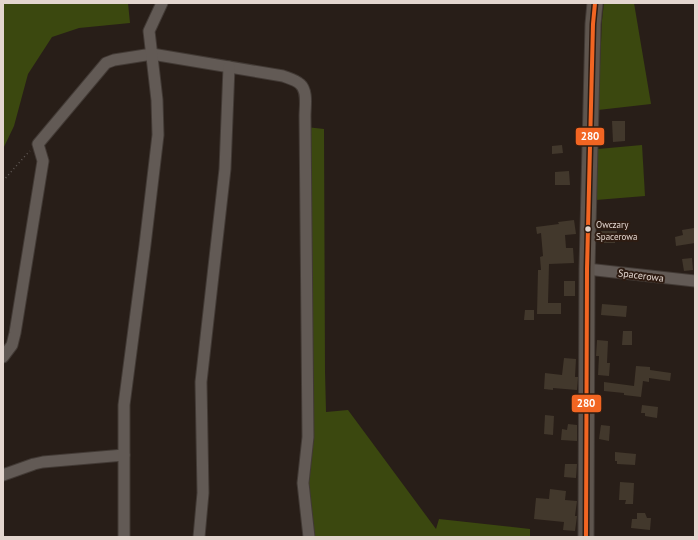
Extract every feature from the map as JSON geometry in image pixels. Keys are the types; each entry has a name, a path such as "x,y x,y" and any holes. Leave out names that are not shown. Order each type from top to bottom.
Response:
{"street":[{"path":"124,537 124,405 158,134 157,100 149,31 162,3"},
{"path":"586,537 587,269 593,24 595,3"},
{"path":"3,357 12,345 43,161 38,144 106,63 114,60 152,54 282,76 297,82 302,85 306,99 308,437 303,483 310,537"},
{"path":"199,537 203,493 201,382 225,169 229,67"},
{"name":"Spacerowa","path":"587,269 695,282"},
{"path":"3,475 43,462 124,456"}],"path":[{"path":"3,181 38,144"}],"green space":[{"path":"3,3 128,3 130,23 79,28 52,37 28,74 14,126 3,149"},
{"path":"604,3 634,3 651,104 598,110"},
{"path":"306,127 324,129 326,412 348,410 436,529 439,519 530,529 530,537 308,537"},
{"path":"642,145 645,196 596,200 598,149"}],"building":[{"path":"612,121 625,121 625,141 613,142"},
{"path":"562,145 563,153 552,154 552,146"},
{"path":"569,171 570,185 555,185 555,172"},
{"path":"574,220 576,234 565,235 566,248 573,248 574,263 549,264 548,303 561,303 561,314 537,314 538,270 541,270 540,257 543,256 541,233 537,234 536,227 559,224 558,222"},
{"path":"694,228 695,243 676,246 675,237 683,235 682,230"},
{"path":"601,231 617,231 617,240 615,240 615,243 601,243"},
{"path":"692,258 693,270 684,271 682,259"},
{"path":"564,281 575,281 575,296 564,296"},
{"path":"602,304 627,306 626,317 601,315"},
{"path":"525,310 534,310 534,320 524,320"},
{"path":"623,331 632,331 632,345 622,345"},
{"path":"597,340 608,341 607,363 610,363 609,376 598,375 599,356 596,356"},
{"path":"564,358 576,359 575,377 578,377 577,390 553,388 553,390 544,389 545,373 562,375"},
{"path":"636,366 650,367 650,370 671,373 670,381 649,378 649,382 643,381 641,397 624,395 624,393 604,391 604,382 634,386"},
{"path":"642,405 658,407 657,418 645,416 645,413 641,413"},
{"path":"545,415 554,416 553,435 544,434"},
{"path":"568,424 577,425 577,441 561,440 562,429 567,430"},
{"path":"601,425 610,426 609,441 599,439"},
{"path":"615,452 636,454 635,465 617,464 617,461 615,461"},
{"path":"565,464 577,464 576,478 564,477"},
{"path":"620,482 634,483 633,504 625,504 626,500 619,500"},
{"path":"550,489 566,491 565,500 577,501 575,531 563,530 564,522 534,519 536,498 549,499"},
{"path":"637,513 645,513 647,518 651,518 650,530 631,528 632,519 637,519"}],"transit line":[{"name":"280","path":"586,537 587,269 593,24 595,3"}],"place":[{"name":"Owczary Spacerowa","path":"588,229"}]}
